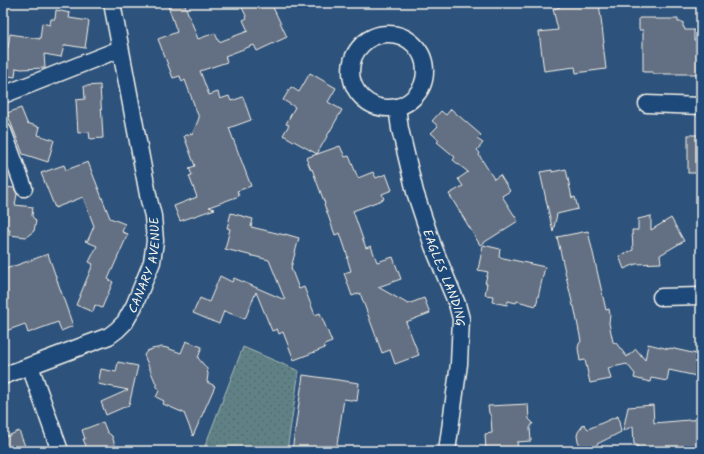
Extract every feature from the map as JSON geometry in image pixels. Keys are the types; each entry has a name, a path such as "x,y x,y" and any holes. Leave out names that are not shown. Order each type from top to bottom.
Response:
{"street":[{"name":"CANARY AVENUE","path":"3,376 109,336 117,330 134,306 152,262 155,241 153,216 112,3"},
{"path":"389,33 400,35 409,40 417,48 422,57 425,67 425,78 421,88 415,96 406,103 397,107 386,108 376,106 366,101 358,94 353,85 350,74 354,54 360,45 368,38 389,33"},
{"path":"3,95 120,49"},
{"path":"647,104 701,106"},
{"name":"EAGLES LANDING","path":"397,107 400,129 415,192 433,246 457,304 461,319 459,364 447,451"},
{"path":"3,131 24,188"},
{"path":"661,297 701,296"},
{"path":"30,366 60,451"}],"green space":[{"path":"243,347 299,371 287,451 203,451"}],"building":[{"path":"167,3 184,3 198,39 215,33 219,42 248,31 243,20 247,18 240,3 271,3 287,37 257,51 254,45 225,56 227,62 200,71 209,95 218,92 220,99 229,96 231,101 243,97 251,120 229,128 251,186 237,191 239,196 209,207 215,209 180,221 174,206 197,197 189,176 192,175 189,168 195,166 184,136 193,133 199,118 185,80 182,82 180,76 173,78 158,39 177,32"},
{"path":"559,3 599,3 606,69 576,73 575,67 544,71 539,32 558,30 553,9 560,7"},
{"path":"56,10 70,13 69,18 89,21 85,48 66,45 64,46 61,57 44,54 45,68 16,68 15,77 3,75 3,47 8,48 10,34 40,39 42,23 50,25 51,19 55,19"},
{"path":"639,18 678,19 678,22 683,22 683,27 685,30 694,30 694,40 700,40 699,74 653,74 653,72 643,72 643,30 639,30"},
{"path":"310,73 336,88 328,102 342,110 317,154 283,135 289,125 286,124 295,107 283,100 291,87 299,92"},
{"path":"100,85 103,138 90,139 89,132 78,133 76,100 85,99 84,86"},
{"path":"21,108 27,123 40,127 38,135 54,140 48,162 23,154 7,113"},
{"path":"451,109 481,135 477,139 483,143 477,150 480,153 479,155 494,179 500,175 510,191 502,196 518,221 480,245 449,194 463,186 458,179 468,172 453,160 455,157 437,142 439,140 431,133 438,126 432,121 441,111 446,115"},
{"path":"688,135 701,135 701,173 688,173"},
{"path":"340,146 345,157 349,156 358,178 373,172 376,178 386,174 392,190 382,194 384,199 353,211 366,248 371,246 377,262 393,257 401,279 378,287 408,304 424,298 430,313 406,322 419,355 395,364 390,350 382,353 360,293 352,296 344,273 351,271 340,233 335,235 312,169 311,170 306,158"},
{"path":"88,162 110,218 125,224 122,232 128,234 108,279 113,282 102,308 95,305 93,312 76,305 93,264 89,262 97,246 85,241 88,240 94,226 83,197 55,208 41,173 64,165 66,170"},
{"path":"566,169 572,198 575,197 578,209 557,214 553,232 540,172 552,170 552,172"},
{"path":"3,187 14,188 17,194 15,205 33,207 32,216 36,221 34,231 26,237 9,235 10,230 3,229"},
{"path":"231,213 253,219 251,227 299,238 291,268 299,289 304,287 315,315 320,313 332,342 324,345 325,348 294,360 283,332 279,334 277,329 272,331 256,292 245,319 224,311 219,324 193,313 200,298 209,302 220,276 232,282 234,278 285,300 269,260 225,249 230,229 227,228"},
{"path":"651,216 651,230 671,218 684,241 660,255 661,263 636,264 624,269 619,256 633,250 632,230 638,230 638,219"},
{"path":"588,231 606,310 609,309 609,323 613,342 616,343 627,357 636,349 645,360 648,344 701,355 701,377 669,370 667,381 651,378 650,382 634,378 635,374 627,364 608,368 611,379 590,383 585,360 580,361 578,348 581,341 557,237"},
{"path":"483,245 500,249 499,257 545,267 536,306 517,301 516,303 508,301 507,305 492,302 493,296 485,295 487,283 485,283 488,272 478,270"},
{"path":"48,254 73,326 61,331 58,322 28,333 25,324 3,332 3,270"},
{"path":"186,341 202,347 198,358 207,369 207,382 215,386 193,436 184,413 163,404 164,401 156,397 159,391 144,355 147,351 162,347 181,353"},
{"path":"118,362 138,366 129,405 106,415 101,402 128,390 98,384 101,369 116,372"},
{"path":"303,375 359,383 357,401 344,399 336,451 292,451"},
{"path":"528,404 529,419 533,423 530,428 531,441 517,442 518,451 486,451 485,434 492,433 491,416 488,406"},
{"path":"653,405 654,423 701,419 701,451 638,451 637,445 634,445 633,426 623,431 628,407"},
{"path":"618,416 621,432 597,444 597,451 579,451 580,445 577,436 584,424 588,429"},
{"path":"103,422 107,432 112,436 117,451 88,451 83,439 85,439 82,430"},
{"path":"19,431 27,451 3,451 3,438"}]}
